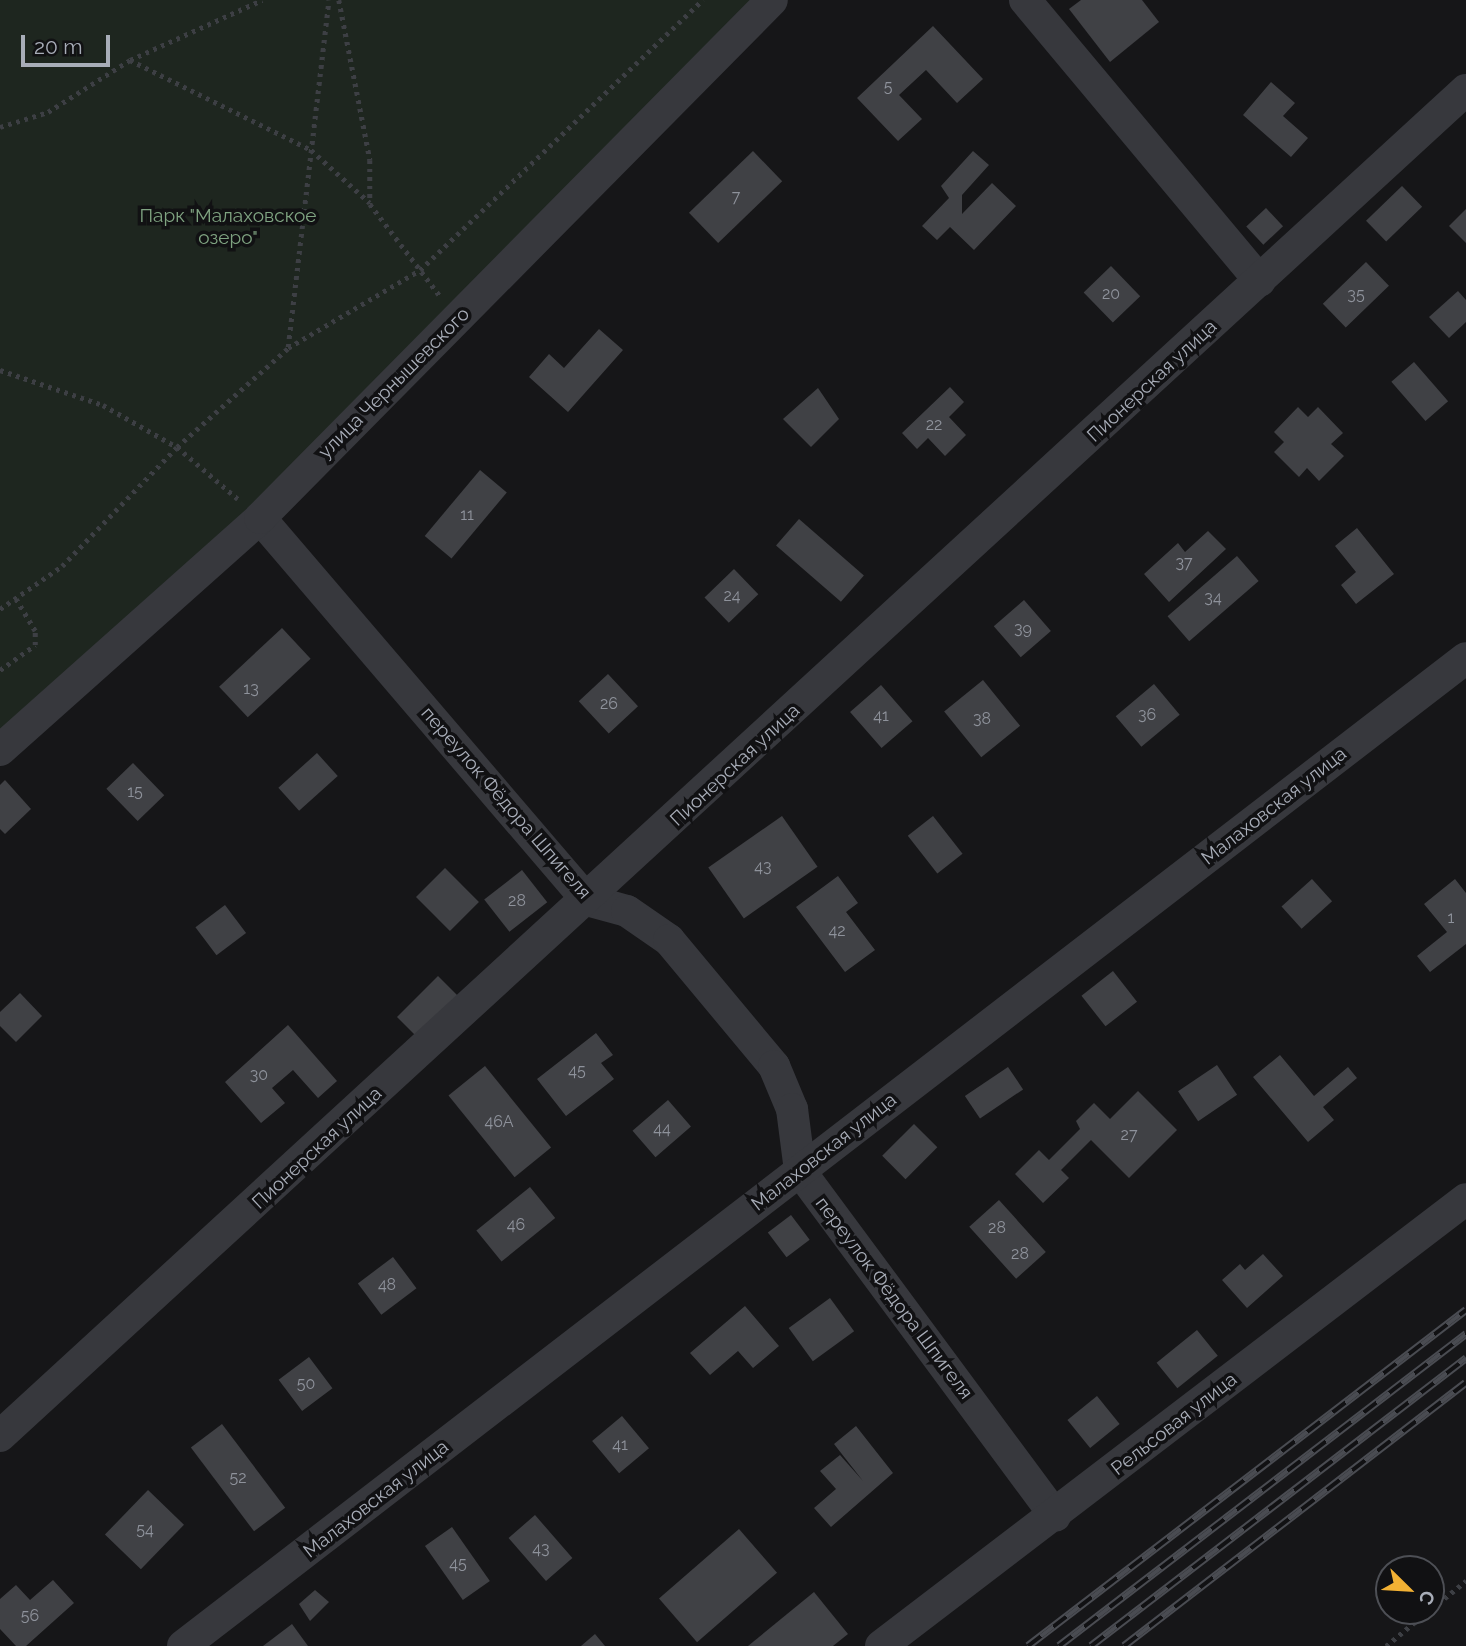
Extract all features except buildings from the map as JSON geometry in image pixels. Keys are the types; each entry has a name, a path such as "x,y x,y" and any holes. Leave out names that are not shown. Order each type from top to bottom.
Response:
{"street":[{"name":"улица Чернышевского","path":"0,750 260,518 772,0"},
{"path":"1025,0 1261,281"},
{"name":"Пионерская улица","path":"0,1436 587,900 1466,90"},
{"name":"переулок Фёдора Шпигеля","path":"260,518 587,900 627,911 669,940 774,1066 799,1134 800,1171 1055,1516"},
{"name":"Малаховская улица","path":"183,1646 1466,658"},
{"name":"Рельсовая улица","path":"881,1646 1055,1516 1466,1199"}],"path":[{"path":"0,127 48,112 130,60 262,0"},
{"path":"288,348 329,0"},
{"path":"339,0 370,160 370,204"},
{"path":"0,608 62,566 177,447 288,348 421,270 703,0"},
{"path":"130,60 311,150 370,204 457,319"},
{"path":"0,370 103,405 177,447 260,518"},
{"path":"0,670 35,645 35,631 16,599"},
{"path":"1445,1597 1466,1581"},
{"path":"1385,1646 1411,1625"}],"green space":[{"name":"Парк \"Малаховское озеро\"","path":"0,0 772,0 0,765"}],"railway":[{"path":"1028,1646 1466,1310"},
{"path":"1059,1646 1466,1334"},
{"path":"1091,1646 1466,1358"},
{"path":"1124,1646 1466,1383"}]}
